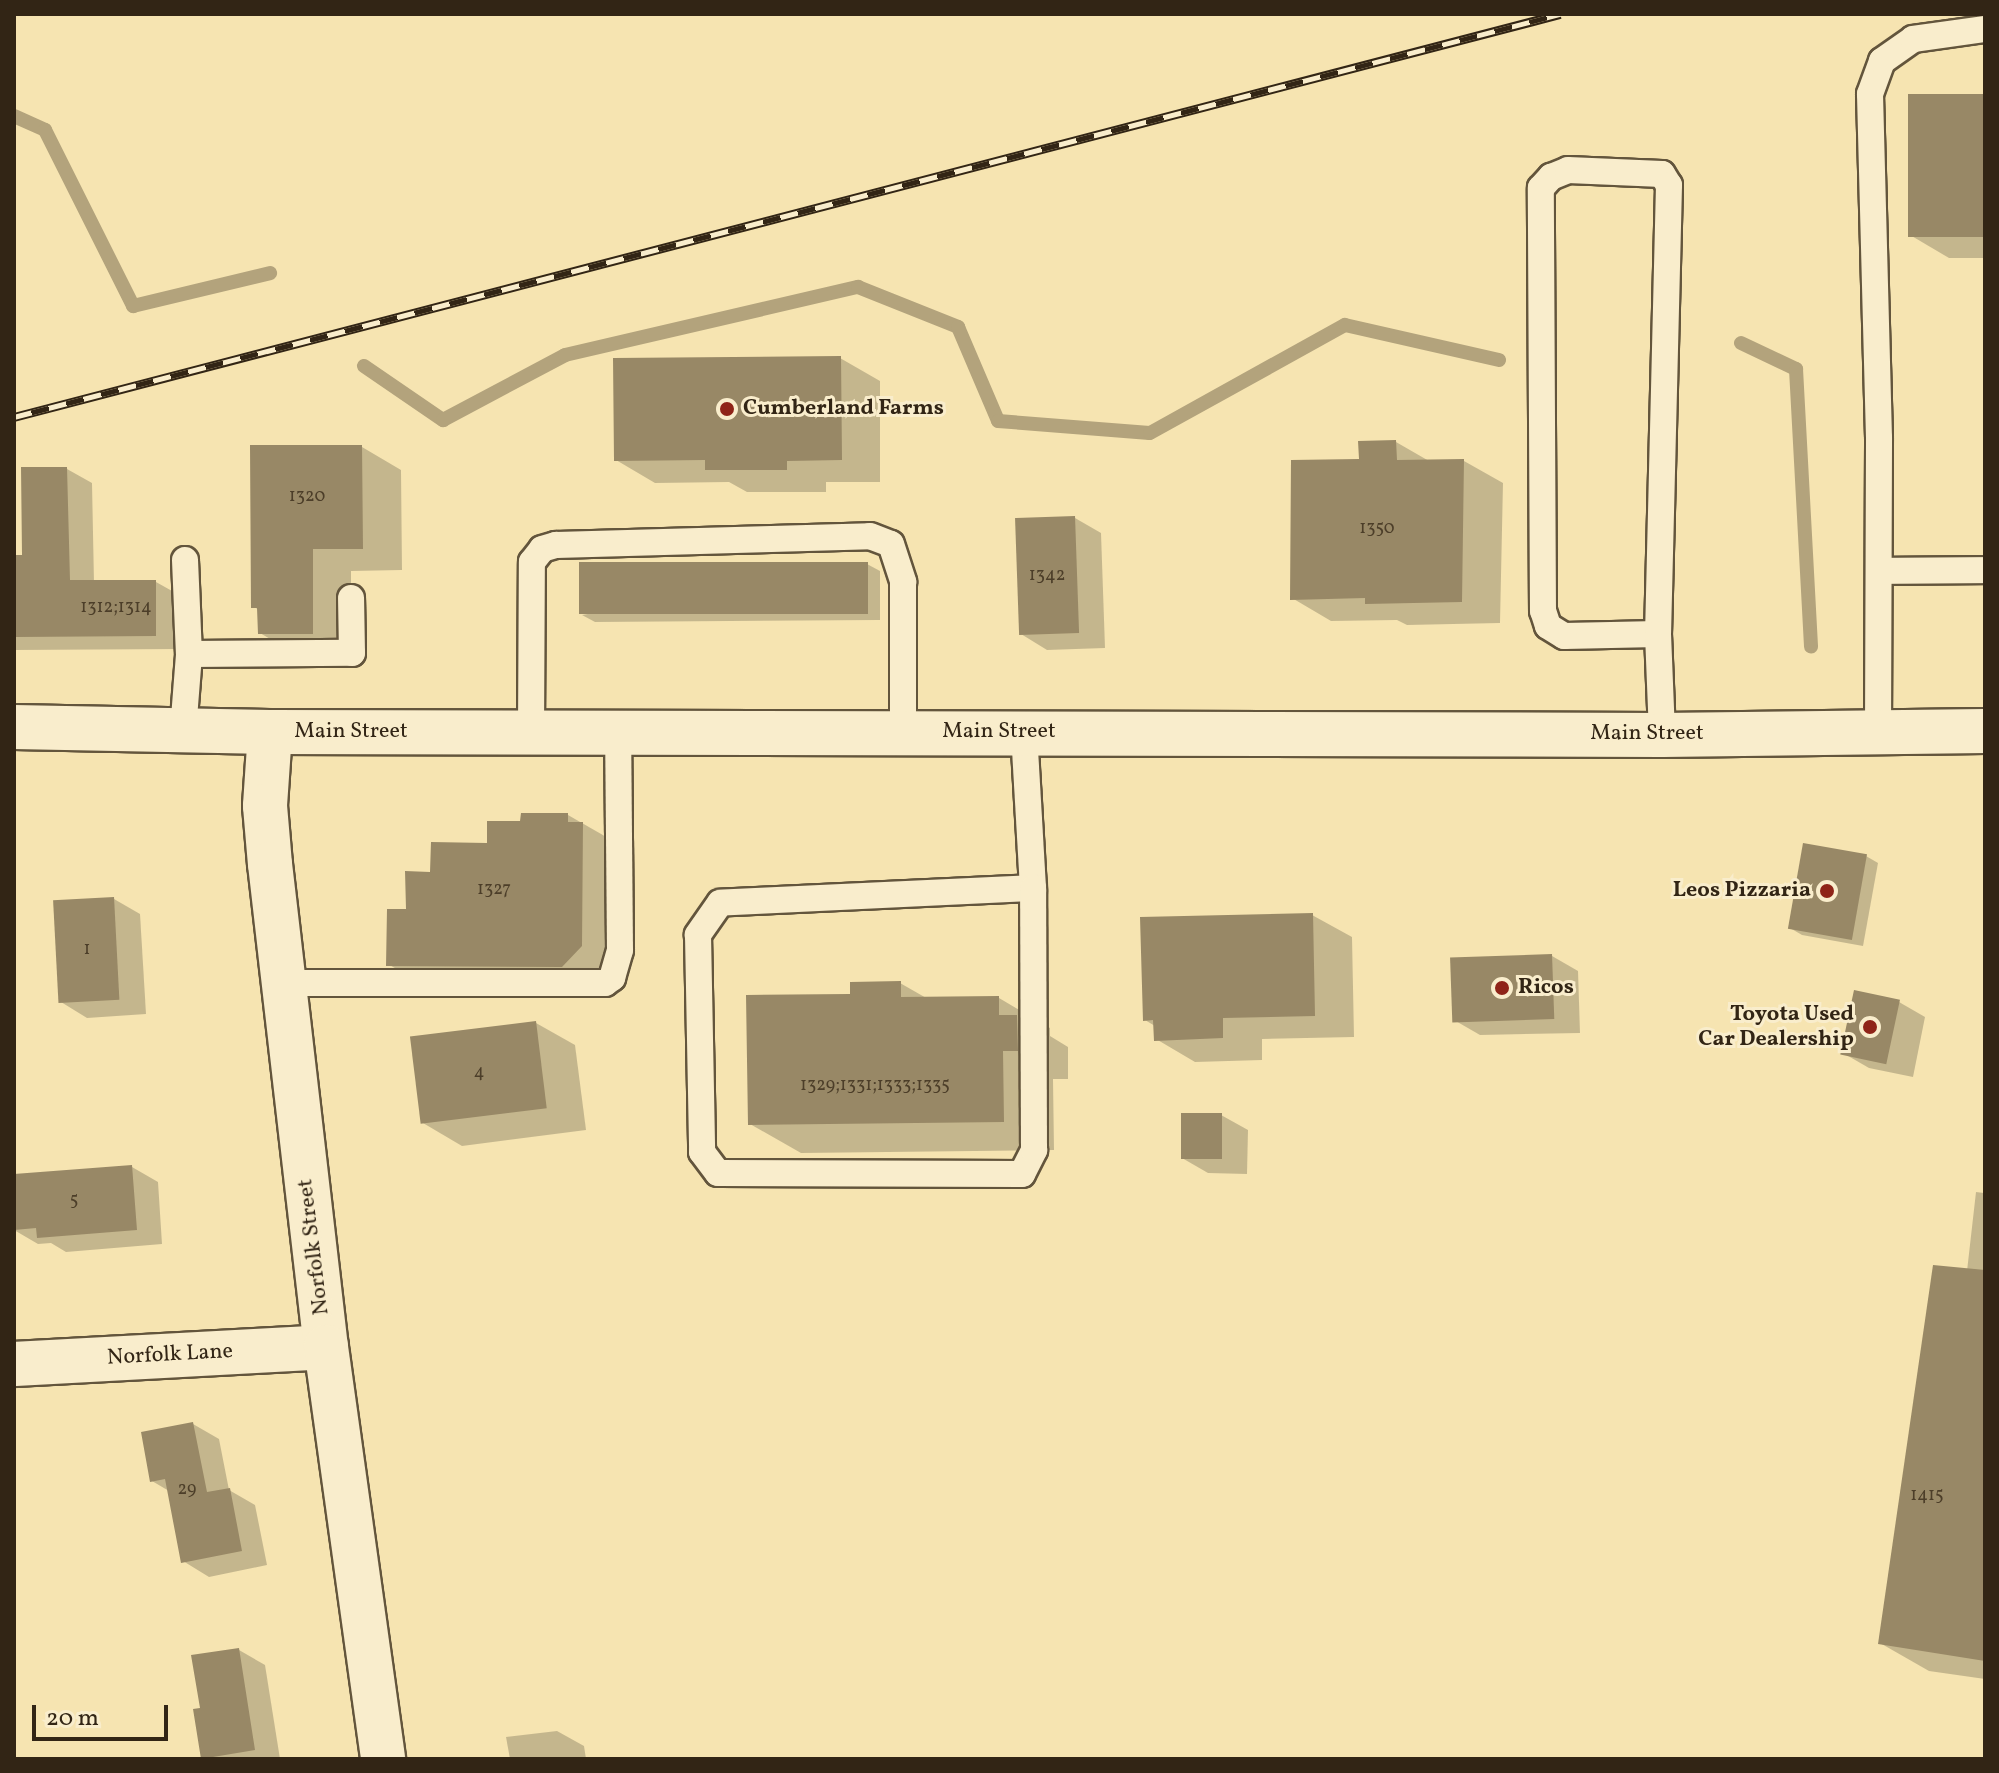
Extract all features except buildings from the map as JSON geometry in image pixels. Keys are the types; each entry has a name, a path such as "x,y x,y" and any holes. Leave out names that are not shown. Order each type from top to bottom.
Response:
{"main road":[{"name":"Main Street","path":"14,727 270,732 1662,735 1985,731"},
{"name":"Norfolk Street","path":"270,732 265,806 284,983 326,1347 383,1759"},
{"name":"Norfolk Lane","path":"14,1364 326,1347"}],"lane":[{"path":"1878,732 1880,571 1870,94 1882,61 1913,39 1985,29"},
{"path":"1658,634 1564,636 1548,626 1543,611 1541,188 1551,177 1568,170 1662,174 1669,185 1658,634 1662,735"},
{"path":"531,732 532,562 542,549 556,545 870,536 891,544 903,582 903,731"},
{"path":"183,731 189,654 185,560"},
{"path":"1880,571 1985,570"},
{"path":"189,654 352,653 351,598"},
{"path":"284,983 605,983 612,978 620,950 618,731"},
{"path":"1024,732 1033,888 1034,1150 1022,1174 718,1173 702,1152 698,935 720,903 1033,888"}],"waterway":[{"path":"14,116 45,130 133,306 270,273"},
{"path":"364,366 443,420 565,355 858,287 958,327 998,421 1150,433 1345,325 1499,360"},
{"path":"1741,343 1796,369 1811,647"}],"railway":[{"path":"14,417 1560,14"}],"place":[{"name":"Cumberland Farms","path":"727,409"},
{"name":"Leos Pizzaria","path":"1827,891"},
{"name":"Ricos","path":"1502,988"},
{"name":"Toyota Used Car Dealership","path":"1870,1027"}]}
